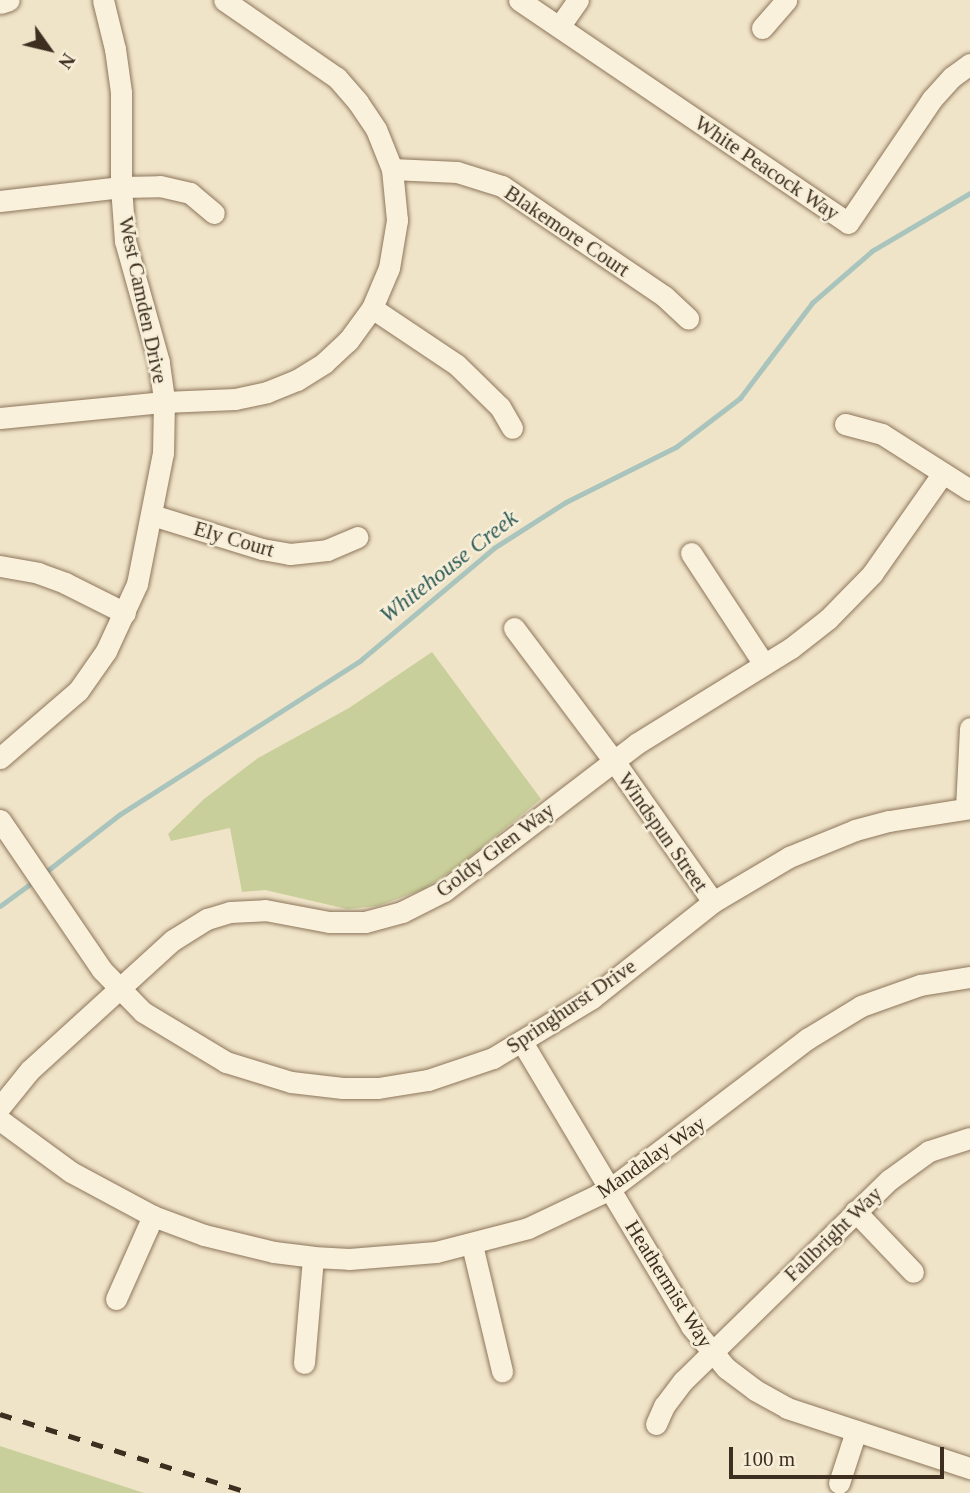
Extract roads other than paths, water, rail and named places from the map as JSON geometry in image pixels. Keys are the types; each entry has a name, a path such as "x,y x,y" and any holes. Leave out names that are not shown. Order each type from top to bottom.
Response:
{"street":[{"path":"0,3 9,0"},
{"name":"West Camden Drive","path":"0,758 78,691 106,650 137,584 163,453 164,402 156,344 125,241 121,187 121,92 103,0"},
{"path":"0,418 164,402 235,399 289,384 336,352 372,308 389,268 396,236 392,169 376,129 342,84 324,68 224,0"},
{"name":"White Peacock Way","path":"519,0 848,223 932,99 952,77 970,64"},
{"path":"559,27 578,0"},
{"path":"762,28 786,0"},
{"name":"Blakemore Court","path":"392,169 457,172 502,186 664,296 688,317"},
{"path":"0,201 121,187 176,188 204,201 214,213"},
{"path":"372,308 457,365 500,407 512,428"},
{"path":"845,424 882,434 970,491"},
{"name":"Goldy Glen Way","path":"0,1107 30,1070 189,929 230,912 265,910 329,922 365,922 386,918 422,904 502,848 670,721 764,664 828,619 872,574 943,473"},
{"name":"Ely Court","path":"152,515 262,550 290,554 327,550 357,537"},
{"path":"691,553 764,664"},
{"path":"0,566 38,573 65,583 125,613"},
{"name":"Windspun Street","path":"514,628 614,761 713,902"},
{"path":"968,808 970,728"},
{"name":"Springhurst Drive","path":"0,820 103,970 143,1012 226,1062 280,1079 325,1087 378,1088 428,1080 493,1058 522,1042 592,998 713,902 758,873 822,842 889,821 968,808"},
{"name":"Mandalay Way","path":"0,1120 71,1172 153,1216 239,1245 313,1257 402,1257 472,1245 528,1228 610,1189 833,1021 890,993 970,977"},
{"name":"Heathermist Way","path":"522,1042 691,1326 711,1353 740,1380 771,1399 856,1431 970,1468"},
{"name":"Fallbright Way","path":"656,1424 673,1392 855,1211 915,1158 944,1145 970,1138"},
{"path":"855,1211 913,1272"},
{"path":"116,1299 153,1216"},
{"path":"472,1245 502,1371"},
{"path":"304,1363 313,1257"},
{"path":"839,1483 856,1431"}],"waterway":[{"name":"Whitehouse Creek","path":"43,874 119,815 361,660 494,548 566,502 676,447 740,398 812,303 872,251 970,193"},
{"name":"Whitehouse Creek","path":"0,906 33,882"}],"railway":[{"path":"0,1414 250,1493"}]}
